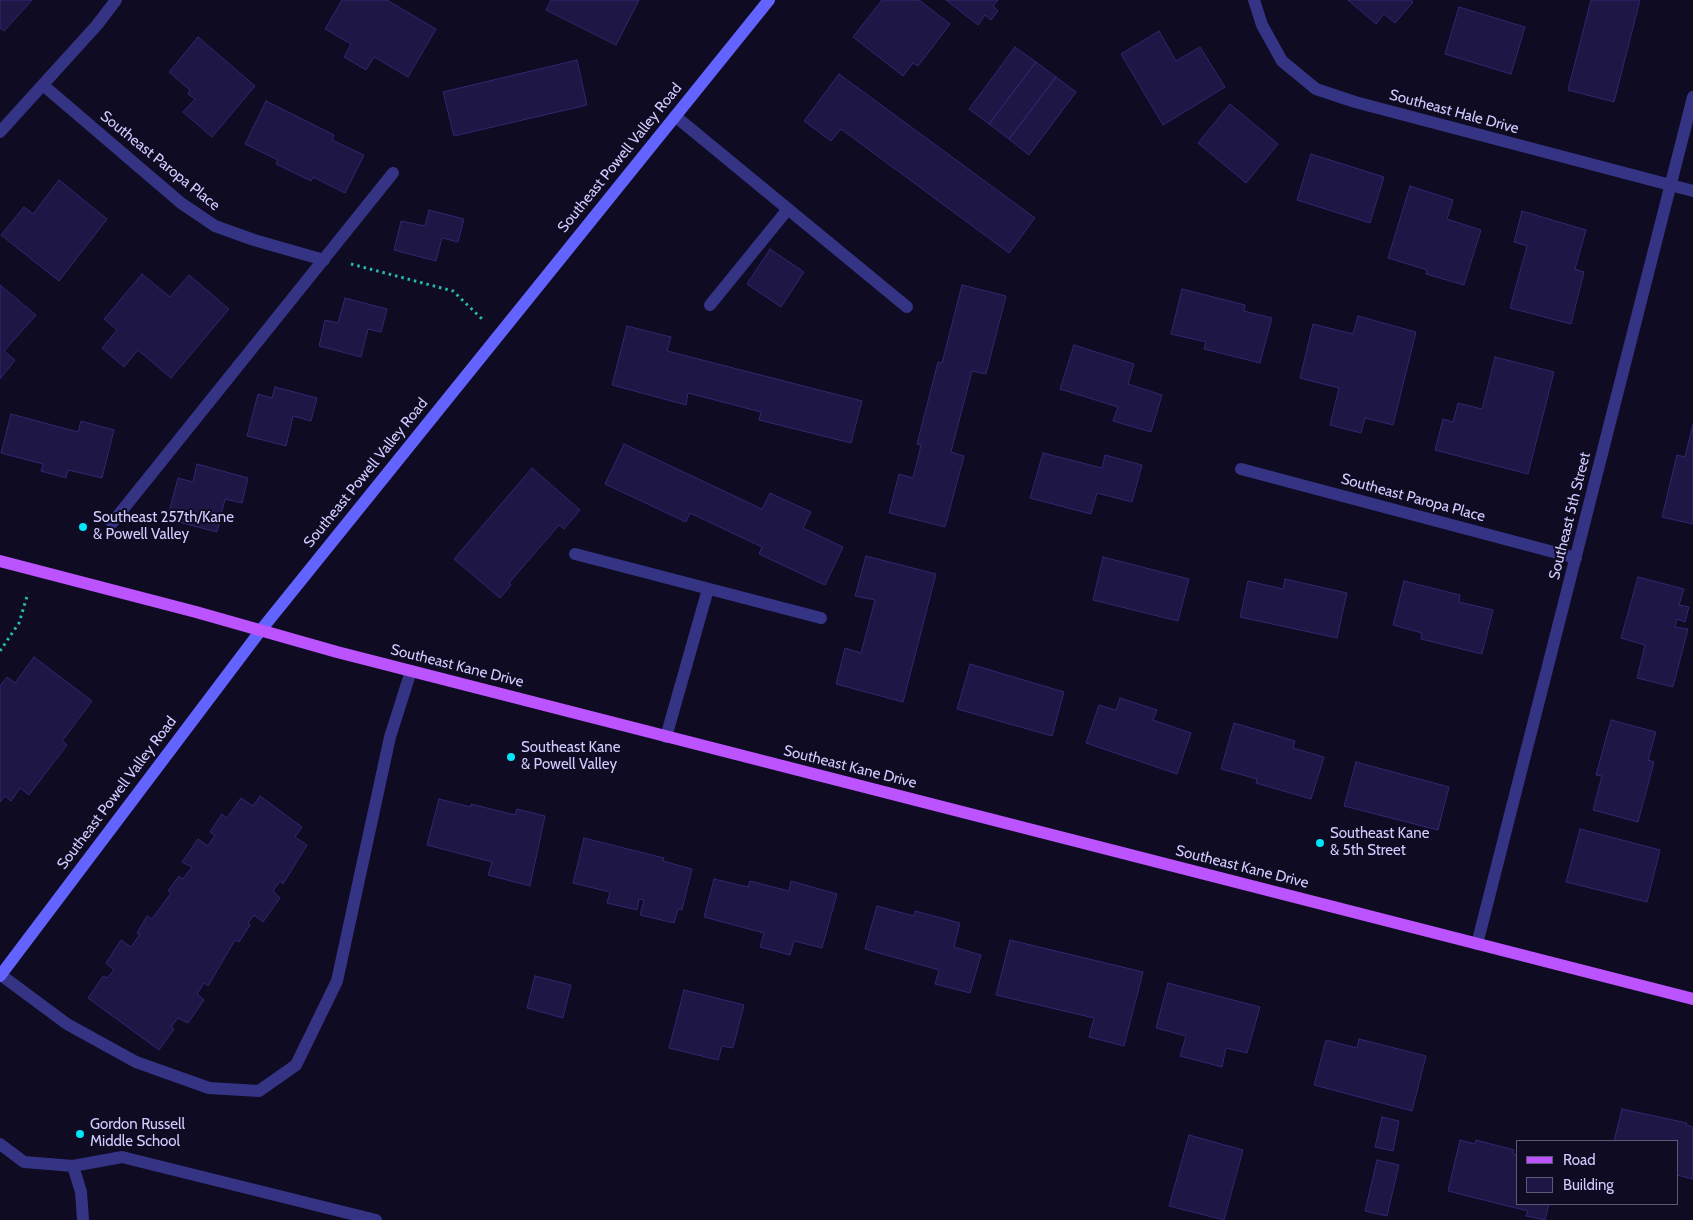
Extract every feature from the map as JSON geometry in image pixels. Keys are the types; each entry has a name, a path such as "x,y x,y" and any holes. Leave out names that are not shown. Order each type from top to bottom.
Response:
{"main road":[{"name":"Southeast Powell Valley Road","path":"1,976 261,630 768,0"},
{"name":"Southeast Kane Drive","path":"0,561 411,672 1693,999"}],"street":[{"path":"0,132 97,25 116,0"},
{"name":"Southeast Hale Drive","path":"1254,0 1262,25 1282,61 1316,89 1355,102 1693,191"},
{"name":"Southeast Paropa Place","path":"43,85 181,203 215,226 254,240 324,260"},
{"name":"Southeast 5th Street","path":"1477,944 1693,97"},
{"path":"675,116 907,308"},
{"path":"112,522 394,173"},
{"path":"710,305 788,209"},
{"name":"Southeast Paropa Place","path":"1241,469 1576,558"},
{"path":"575,554 821,618"},
{"path":"666,737 708,589"},
{"path":"1,976 67,1024 136,1062 209,1088 259,1091 296,1065 338,981 390,737 411,672"},
{"path":"0,1144 24,1162 73,1166 122,1157 376,1220"},
{"path":"73,1166 81,1192 83,1220"}],"path":[{"path":"337,243 346,262 452,291 499,335"},
{"path":"0,651 19,623 35,570"}],"building":[{"path":"0,0 32,0 4,31 0,28"},
{"path":"342,0 387,0 436,29 408,77 374,57 366,70 344,57 351,44 325,29"},
{"path":"551,0 639,0 616,45 546,10"},
{"path":"882,0 919,0 950,24 918,66 913,63 903,76 853,37"},
{"path":"946,0 998,0 993,6 998,11 991,20 985,15 978,25"},
{"path":"1348,0 1411,0 1413,2 1395,23 1384,14 1376,24"},
{"path":"1591,0 1640,0 1614,102 1568,90"},
{"path":"1459,7 1525,27 1511,74 1445,54"},
{"path":"1159,31 1176,61 1200,47 1225,87 1163,125 1121,54"},
{"path":"198,37 255,86 212,137 183,112 195,99 188,94 190,90 169,72"},
{"path":"1015,47 1036,62 989,124 969,109"},
{"path":"577,60 587,105 454,136 443,92"},
{"path":"1036,62 1056,77 1009,139 989,124"},
{"path":"839,74 1035,218 1009,253 841,129 831,141 804,121"},
{"path":"1056,77 1076,92 1029,155 1009,139"},
{"path":"266,101 334,135 332,140 364,155 345,193 313,177 311,181 276,164 278,160 245,144"},
{"path":"1230,104 1278,144 1246,183 1198,143"},
{"path":"1311,154 1384,177 1370,223 1297,200"},
{"path":"59,180 107,219 59,281 1,235 24,207 33,214"},
{"path":"1410,186 1453,200 1447,219 1481,230 1464,285 1426,274 1427,270 1388,258"},
{"path":"429,210 464,219 458,242 442,238 436,261 394,250 401,221 425,226"},
{"path":"1522,211 1586,230 1575,269 1584,272 1571,324 1510,308 1527,246 1514,242"},
{"path":"770,249 804,272 781,307 747,284"},
{"path":"142,274 170,297 189,275 229,309 171,378 138,350 124,367 102,348 117,330 104,319"},
{"path":"0,285 36,315 4,351 15,360 0,379"},
{"path":"962,285 1006,296 986,374 972,371 951,452 964,456 945,527 889,513 899,474 913,478 921,445 917,444 938,362 942,363"},
{"path":"1182,289 1245,305 1244,311 1272,318 1260,363 1204,349 1206,342 1171,334"},
{"path":"345,298 387,309 381,332 368,329 361,357 319,346 325,320 338,323"},
{"path":"1358,316 1416,332 1393,425 1365,418 1361,433 1330,425 1339,388 1300,378 1313,324 1353,334"},
{"path":"627,326 671,337 667,351 862,401 851,443 759,420 761,412 688,393 686,405 612,385"},
{"path":"1074,345 1134,364 1128,384 1162,395 1151,432 1113,421 1118,407 1060,389"},
{"path":"1495,357 1554,372 1528,474 1435,450 1443,419 1453,422 1458,403 1482,409"},
{"path":"275,387 317,398 311,421 293,416 286,446 247,436 258,394 272,398"},
{"path":"11,414 78,432 81,421 114,430 102,478 68,470 66,478 41,471 43,464 1,453"},
{"path":"1693,424 1693,524 1662,517 1677,455 1685,457"},
{"path":"624,444 762,509 770,493 811,512 803,528 843,547 825,585 759,554 762,547 690,513 686,522 605,484"},
{"path":"1043,453 1102,468 1105,455 1142,465 1132,502 1097,493 1091,514 1030,498"},
{"path":"197,464 248,478 242,503 225,499 217,532 167,519 178,478 193,482"},
{"path":"532,468 580,510 564,529 559,525 509,583 511,585 500,598 454,559"},
{"path":"866,556 936,574 903,702 836,684 845,648 861,653 875,600 855,596"},
{"path":"1103,557 1189,579 1178,621 1093,600"},
{"path":"1638,577 1684,589 1679,605 1689,607 1685,622 1677,619 1675,627 1688,629 1673,687 1637,678 1645,645 1621,638"},
{"path":"1285,579 1347,593 1337,638 1240,617 1248,581 1283,589"},
{"path":"1404,581 1460,595 1459,602 1493,610 1482,654 1421,639 1422,633 1393,625"},
{"path":"34,657 92,701 62,741 67,745 29,795 20,788 11,801 5,796 0,802 0,686 7,677 15,683"},
{"path":"970,664 1064,692 1052,736 957,709"},
{"path":"1120,698 1157,710 1153,720 1191,733 1177,774 1086,743 1099,705 1116,710"},
{"path":"1611,720 1656,732 1648,760 1654,762 1638,822 1593,810 1602,776 1596,775"},
{"path":"1234,723 1295,741 1293,748 1324,757 1311,799 1256,783 1257,779 1221,769"},
{"path":"1356,762 1449,787 1438,830 1344,806"},
{"path":"260,796 302,827 295,837 307,845 283,884 280,881 273,891 280,898 263,922 254,915 239,942 235,940 208,986 204,983 197,994 204,1000 188,1023 178,1018 171,1027 174,1029 159,1050 88,998 103,976 107,978 114,970 106,963 121,940 131,947 140,934 137,933 147,916 152,919 171,893 168,891 179,876 183,879 192,867 182,862 198,839 208,846 215,835 210,832 222,814 227,818 241,798 253,806"},
{"path":"439,799 471,807 471,804 515,815 517,809 545,816 530,886 488,875 492,862 427,845"},
{"path":"1580,829 1660,850 1647,902 1566,882"},
{"path":"584,838 664,858 663,861 692,869 682,910 678,909 674,923 640,915 644,900 639,899 637,910 607,903 610,892 573,883"},
{"path":"714,879 748,887 750,881 789,891 791,881 837,894 822,948 794,941 790,955 760,947 764,933 704,917"},
{"path":"877,906 914,916 915,911 960,923 954,947 981,955 970,993 935,984 939,970 865,949"},
{"path":"1010,940 1143,972 1124,1046 1089,1037 1094,1018 996,995"},
{"path":"535,976 571,985 563,1018 527,1008"},
{"path":"1168,983 1260,1007 1247,1053 1226,1048 1222,1067 1180,1056 1186,1036 1156,1028"},
{"path":"684,990 744,1005 733,1048 722,1046 718,1060 669,1048"},
{"path":"1359,1039 1426,1056 1412,1111 1314,1085 1326,1040 1357,1048"},
{"path":"1622,1109 1687,1123 1686,1125 1693,1127 1693,1179 1678,1175 1678,1140 1614,1140"},
{"path":"1382,1117 1399,1121 1393,1151 1375,1147"},
{"path":"1189,1135 1243,1150 1224,1220 1169,1206"},
{"path":"1460,1140 1475,1144 1476,1140 1514,1150 1513,1154 1516,1155 1516,1205 1549,1205 1545,1220 1526,1216 1528,1211 1448,1191"},
{"path":"1377,1160 1399,1165 1387,1216 1365,1211"}],"place":[{"name":"Southeast 257th/Kane & Powell Valley","path":"83,527"},
{"name":"Southeast Kane & Powell Valley","path":"511,757"},
{"name":"Southeast Kane & 5th Street","path":"1320,843"},
{"name":"Gordon Russell Middle School","path":"80,1134"}]}
